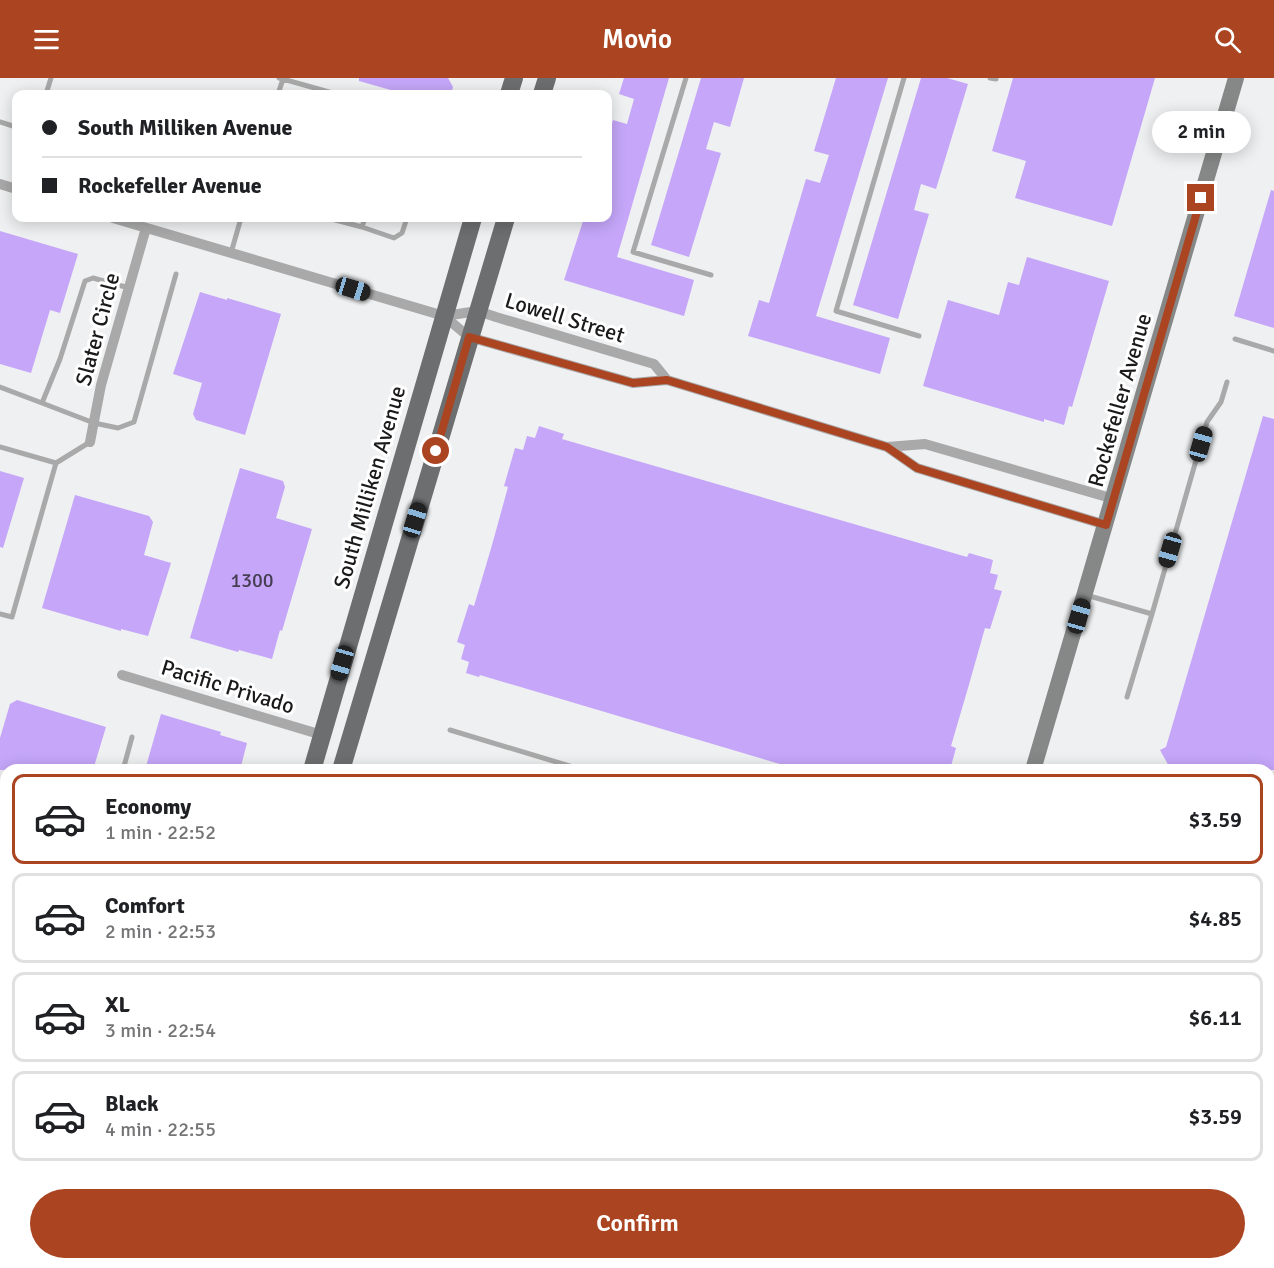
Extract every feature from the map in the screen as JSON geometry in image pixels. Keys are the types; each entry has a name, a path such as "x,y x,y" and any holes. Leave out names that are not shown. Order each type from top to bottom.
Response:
{"main road":[{"name":"South Milliken Avenue","path":"314,764 472,222"},
{"path":"343,764 505,222"}],"street":[{"name":"Rockefeller Avenue","path":"1035,764 1236,78"},
{"name":"Lowell Street","path":"126,222 444,316 469,337 633,383 667,380 887,447 917,468 1106,525"},
{"name":"Slater Circle","path":"90,442 100,385 146,228"},
{"name":"Lowell Street","path":"444,316 478,311 654,364 667,380"},
{"name":"Lowell Street","path":"887,447 925,444 1114,499"},
{"name":"Pacific Privado","path":"122,675 322,735"}],"lane":[{"path":"686,78 633,252 711,275"},
{"path":"904,78 836,311 919,336"},
{"path":"281,79 321,90"},
{"path":"231,253 241,222"},
{"path":"343,222 394,238 402,233 406,222"},
{"path":"362,227 364,222"},
{"path":"0,387 94,423 118,428 134,422 176,274"},
{"path":"42,403 60,359 86,281 93,278 129,288"},
{"path":"1235,339 1274,351"},
{"path":"1127,697 1207,422 1221,402 1227,382"},
{"path":"0,614 12,617 56,463 90,442"},
{"path":"0,447 56,463"},
{"path":"1085,595 1152,614"},
{"path":"450,730 563,764"},
{"path":"125,764 132,737"}],"building":[{"path":"359,78 448,78 453,87 452,90 391,90 359,81"},
{"path":"624,78 669,78 617,257 694,280 684,316 564,280 583,222 612,222 612,123 613,120 627,124 634,99 619,94"},
{"path":"701,78 744,78 730,127 714,122 706,149 721,153 689,257 651,245"},
{"path":"836,78 888,78 816,316 890,338 880,374 748,336 759,300 769,303 806,179 820,183 829,155 814,151"},
{"path":"921,78 947,78 968,84 936,189 921,184 914,210 929,214 898,319 853,305"},
{"path":"1013,78 1155,78 1112,226 1015,198 1026,161 992,151"},
{"path":"1271,190 1274,191 1274,328 1234,316"},
{"path":"0,231 78,254 60,313 50,310 31,373 0,364"},
{"path":"1027,257 1109,281 1072,407 1069,406 1064,425 1044,419 1044,422 923,386 948,300 999,315 1008,282 1019,285"},
{"path":"200,292 281,314 245,435 196,420 193,414 202,383 173,374"},
{"path":"1263,416 1274,419 1274,764 1168,764 1160,750 1166,747"},
{"path":"539,426 564,434 562,439 967,557 969,553 993,560 990,573 998,575 994,589 1002,591 990,629 985,628 951,746 956,748 952,764 780,764 480,675 479,677 466,673 469,662 461,659 465,645 457,642 469,604 474,606 508,487 504,486 515,448 523,450 527,436 535,438"},
{"path":"240,468 283,481 285,487 276,518 312,529 272,659 190,638"},
{"path":"0,471 24,478 3,548 0,547"},
{"path":"75,495 149,516 153,522 144,555 171,563 148,636 121,629 121,631 42,608"},
{"path":"17,700 106,727 95,764 0,764 0,738 10,704"},
{"path":"161,714 221,732 220,735 247,743 242,764 147,764"}],"route":[{"path":"436,451 469,337 633,383 667,380 887,447 917,468 1106,525 1201,198"}]}
